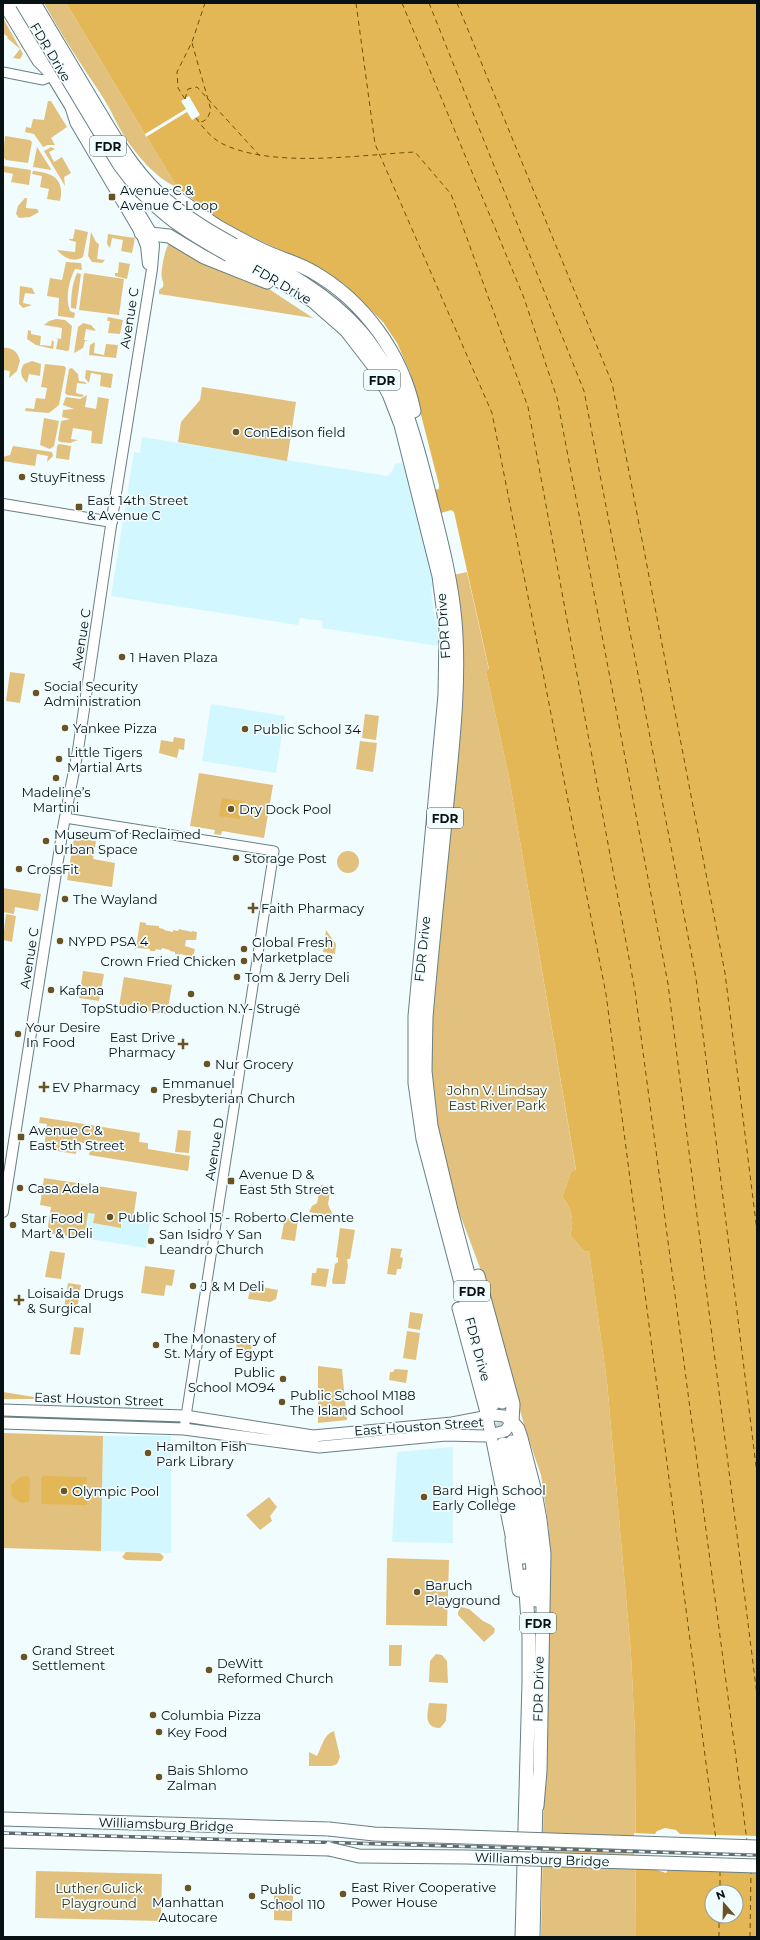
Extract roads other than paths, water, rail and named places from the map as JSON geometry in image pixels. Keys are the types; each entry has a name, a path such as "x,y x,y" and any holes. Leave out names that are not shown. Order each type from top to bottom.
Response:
{"highway":[{"name":"FDR Drive","path":"22,3 116,160 148,200 175,223 232,250 310,286 336,307 360,330 380,357 397,386 409,417 449,578 456,633 454,722 424,1039 428,1104 444,1179 497,1403 440,1204 421,1128 416,1095 414,1050 415,1016 444,718 446,640 441,589 408,452 397,414 389,394 373,365 353,339 322,308 232,250 180,212 156,191 140,173 120,146 34,3"},
{"path":"134,204 144,204 159,196 177,198 221,229 270,254 312,271 346,296 377,329 400,367 414,407 417,422 420,458"},
{"path":"146,233 169,236 195,253 215,262 282,289 304,295"},
{"path":"444,1179 469,1246 490,1319 513,1404 512,1422 518,1429 521,1438 535,1492 540,1520 544,1554 540,1771 537,1806"},
{"path":"440,1204 442,1236 458,1308"},
{"name":"FDR Drive","path":"522,1937 529,1637 524,1570 507,1443 527,1517 536,1598 538,1664 537,1806 533,1937"},
{"path":"512,1540 518,1583 522,1649 529,1682"},
{"path":"514,1937 520,1798 526,1775"},
{"name":"Williamsburg Bridge","path":"3,1819 329,1829 372,1827 757,1841"},
{"name":"Williamsburg Bridge","path":"329,1829 374,1834 757,1847"},
{"name":"Williamsburg Bridge","path":"3,1841 328,1849 358,1848 464,1850 757,1859"},
{"name":"Williamsburg Bridge","path":"328,1849 359,1856 468,1857 757,1866"}],"main road":[{"name":"Avenue C","path":"3,3 38,61 52,76 71,107 76,123 146,233 154,240 154,256 78,750 65,818 3,1212"},
{"name":"Avenue C","path":"14,3 46,57 52,76"},
{"name":"Avenue C","path":"71,107 83,118 134,204 146,233"},
{"path":"3,504 112,522"},
{"name":"FDR Drive","path":"458,1308 487,1416 512,1540"},
{"name":"East Houston Street","path":"3,1410 185,1416 320,1436 452,1423 487,1416 501,1415 512,1422 505,1431 491,1435 446,1435 319,1447 184,1429 3,1423"}],"street":[{"path":"3,72 16,74 35,73 52,76"},
{"name":"Avenue D","path":"65,818 274,851 184,1429"}],"tunnel":[{"path":"493,1404 503,1443"}],"railway":[{"path":"3,1833 757,1855"}],"place":[{"name":"Avenue C & Avenue C Loop","path":"112,197"},
{"name":"ConEdison field","path":"236,432"},
{"name":"StuyFitness","path":"22,477"},
{"name":"East 14th Street & Avenue C","path":"79,507"},
{"name":"1 Haven Plaza","path":"122,657"},
{"name":"Social Security Administration","path":"36,693"},
{"name":"Yankee Pizza","path":"65,728"},
{"name":"Public School 34","path":"245,729"},
{"name":"Little Tigers Martial Arts","path":"59,759"},
{"name":"Madeline’s Martini","path":"56,778"},
{"name":"Dry Dock Pool","path":"231,809"},
{"name":"Museum of Reclaimed Urban Space","path":"46,841"},
{"name":"Storage Post","path":"236,858"},
{"name":"CrossFit","path":"19,869"},
{"name":"The Wayland","path":"65,899"},
{"name":"Faith Pharmacy","path":"253,908"},
{"name":"NYPD PSA 4","path":"60,941"},
{"name":"Global Fresh Marketplace","path":"244,949"},
{"name":"Crown Fried Chicken","path":"244,961"},
{"name":"Tom & Jerry Deli","path":"237,977"},
{"name":"Kafana","path":"51,990"},
{"name":"TopStudio Production N.Y- Strugë","path":"191,994"},
{"name":"Your Desire In Food","path":"18,1034"},
{"name":"East Drive Pharmacy","path":"183,1044"},
{"name":"Nur Grocery","path":"207,1064"},
{"name":"EV Pharmacy","path":"44,1087"},
{"name":"Emmanuel Presbyterian Church","path":"154,1090"},
{"name":"Avenue C & East 5th Street","path":"21,1137"},
{"name":"Avenue D & East 5th Street","path":"231,1181"},
{"name":"Casa Adela","path":"20,1188"},
{"name":"Public School 15 - Roberto Clemente","path":"110,1217"},
{"name":"Star Food Mart & Deli","path":"13,1225"},
{"name":"San Isidro Y San Leandro Church","path":"151,1241"},
{"name":"J & M Deli","path":"193,1286"},
{"name":"Loisaida Drugs & Surgical","path":"19,1300"},
{"name":"The Monastery of St. Mary of Egypt","path":"156,1345"},
{"name":"Public School MO94","path":"283,1379"},
{"name":"Public School M188 The Island School","path":"282,1402"},
{"name":"Hamilton Fish Park Library","path":"148,1453"},
{"name":"Olympic Pool","path":"64,1491"},
{"name":"Bard High School Early College","path":"424,1497"},
{"name":"Baruch Playground","path":"417,1592"},
{"name":"Grand Street Settlement","path":"24,1657"},
{"name":"DeWitt Reformed Church","path":"209,1670"},
{"name":"Columbia Pizza","path":"153,1715"},
{"name":"Key Food","path":"159,1732"},
{"name":"Bais Shlomo Zalman","path":"159,1777"},
{"name":"Manhattan Autocare","path":"188,1888"},
{"name":"East River Cooperative Power House","path":"343,1894"},
{"name":"Public School 110","path":"252,1896"}],"park label":[{"name":"John V. Lindsay East River Park","path":"497,1098"},
{"name":"Luther Gulick Playground","path":"99,1896"}]}
